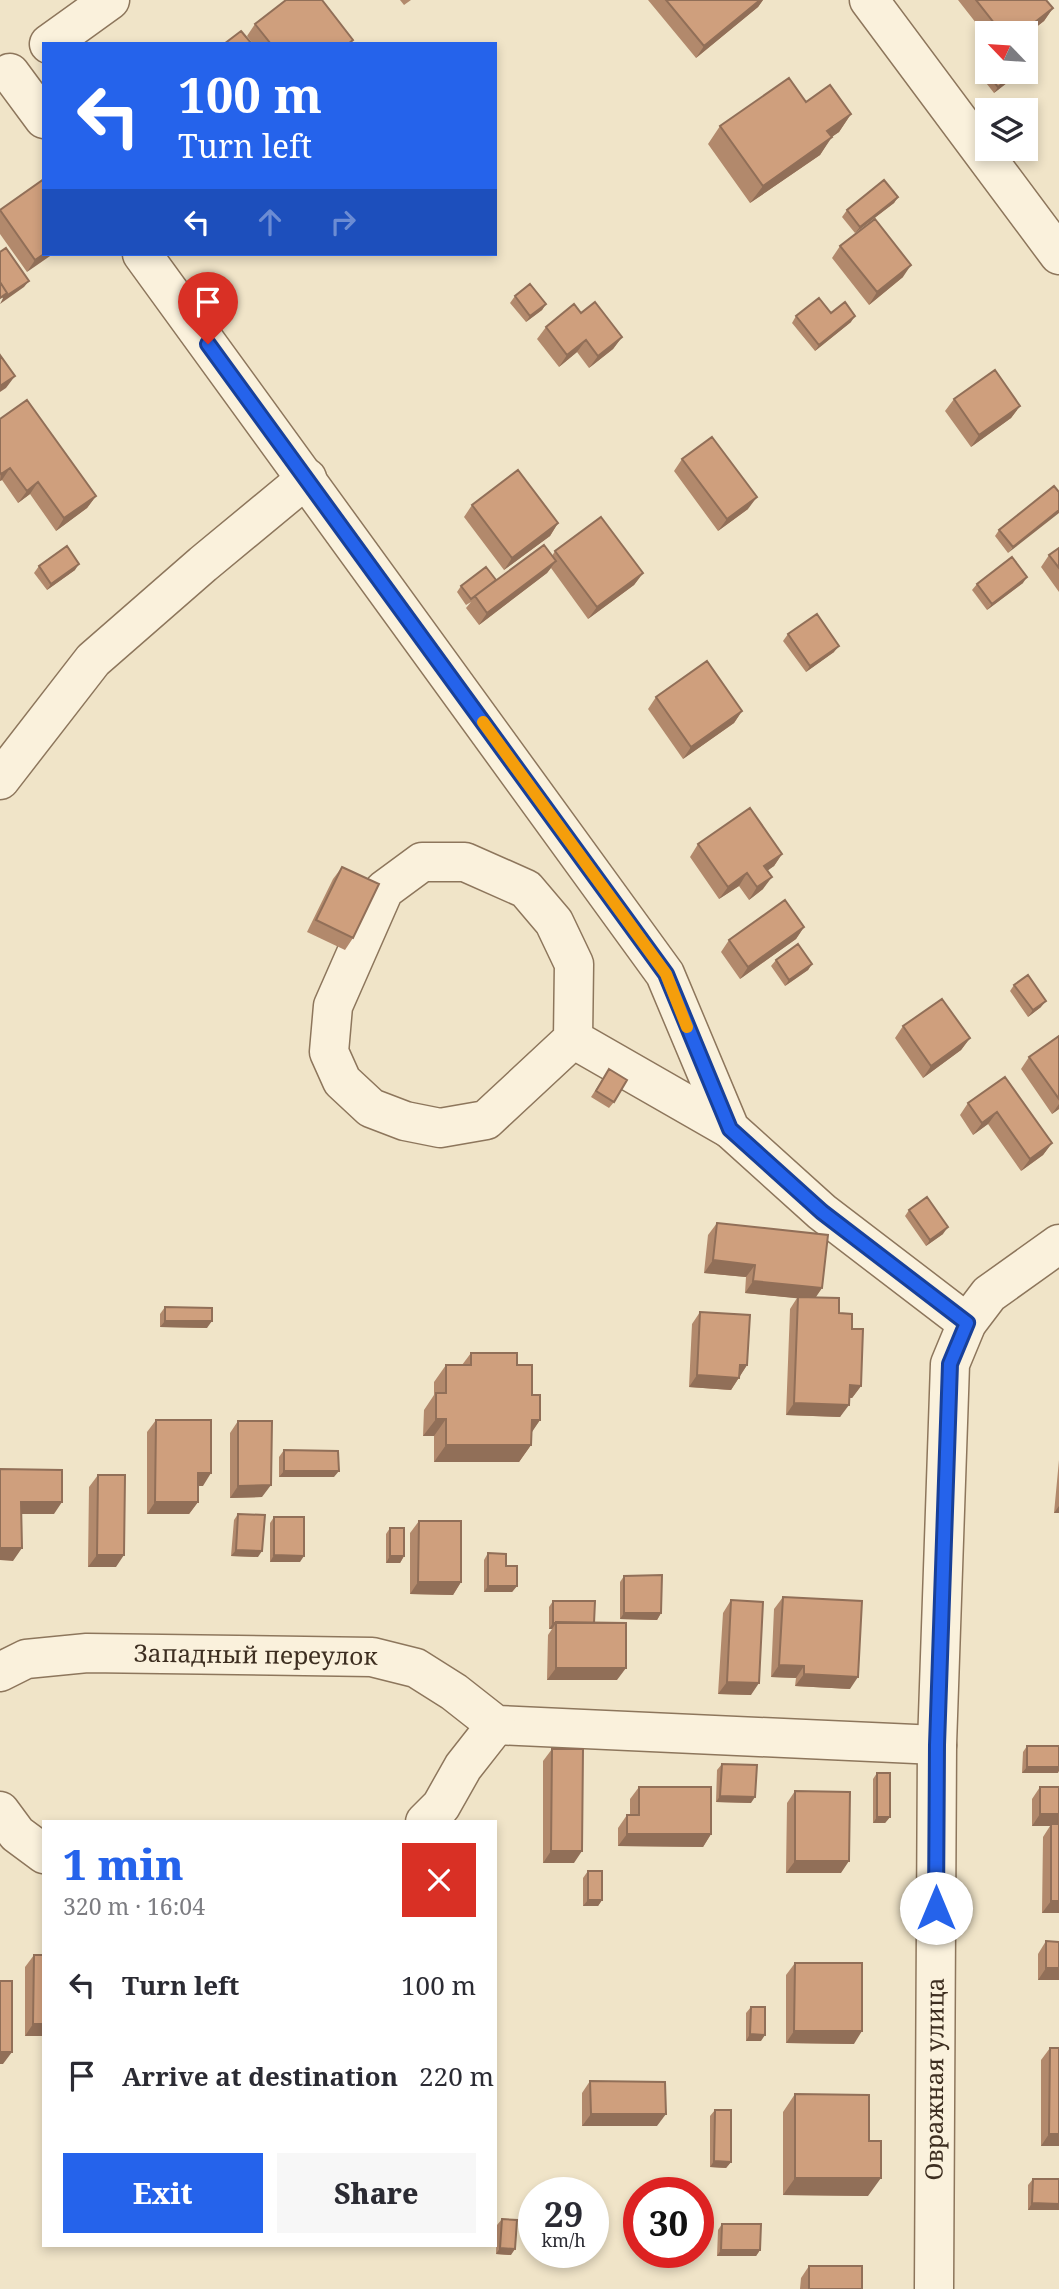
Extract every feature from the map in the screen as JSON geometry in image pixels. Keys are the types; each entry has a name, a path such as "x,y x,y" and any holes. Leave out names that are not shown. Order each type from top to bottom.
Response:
{"street":[{"path":"53,42 110,0"},
{"path":"869,0 1059,256"},
{"path":"42,49 5,76 42,117"},
{"path":"143,256 666,974 730,1129"},
{"path":"0,780 93,660 307,478"},
{"path":"422,862 466,862 526,889 554,922 574,964 573,1039 486,1120 440,1128 405,1121 371,1108 342,1081 329,1052 333,1006 384,890 422,862"},
{"path":"573,1039 730,1129 822,1212 967,1323"},
{"name":"Овражная улица","path":"934,2289 937,1745 950,1364 967,1323 989,1294 1059,1244"},
{"name":"Западный переулок","path":"0,1672 26,1659 87,1653 372,1657 416,1668 454,1692 496,1725"},
{"path":"427,1820 441,1806 463,1766 496,1725 937,1745"},
{"path":"0,1811 17,1834 42,1853"}],"building":[{"path":"286,0 322,0 353,40 269,42 255,24"},
{"path":"666,0 760,0 704,46"},
{"path":"976,0 1046,0 1053,8 1036,21 993,21"},
{"path":"241,31 250,42 227,42"},
{"path":"789,78 806,102 830,85 851,114 827,131 832,137 763,186 720,126"},
{"path":"42,180 42,255 35,260 0,210"},
{"path":"884,180 898,197 860,227 847,210"},
{"path":"875,219 911,265 877,292 840,246"},
{"path":"6,248 29,281 3,298 7,293 0,282 0,252"},
{"path":"0,282 7,293 0,298"},
{"path":"530,284 546,304 530,316 515,296"},
{"path":"819,298 831,313 845,302 855,316 819,345 796,316"},
{"path":"595,302 622,337 598,356 586,340 567,355 546,327 574,304 581,313"},
{"path":"0,355 15,376 0,386"},
{"path":"995,370 1020,406 979,435 954,399"},
{"path":"27,400 96,496 64,518 38,482 27,491 10,468 1,474 0,472 0,419"},
{"path":"712,437 757,497 727,519 682,459"},
{"path":"518,470 558,523 512,558 472,505"},
{"path":"1054,486 1059,492 1059,510 1013,547 999,530"},
{"path":"601,517 643,573 597,607 555,551"},
{"path":"544,545 556,561 487,613 475,596"},
{"path":"67,546 79,564 51,584 39,566"},
{"path":"1059,548 1059,568 1049,555"},
{"path":"1012,557 1027,577 992,604 977,584"},
{"path":"486,567 496,580 471,599 461,586"},
{"path":"817,614 839,646 810,666 788,634"},
{"path":"707,661 742,711 691,747 656,697"},
{"path":"750,808 782,854 764,866 772,877 757,887 747,873 728,887 698,844"},
{"path":"342,867 379,884 353,938 316,920"},
{"path":"785,900 804,927 748,967 729,940"},
{"path":"798,944 812,964 789,980 776,960"},
{"path":"1028,975 1046,1001 1033,1010 1014,985"},
{"path":"942,999 970,1038 931,1066 903,1026"},
{"path":"1059,1036 1059,1099 1029,1057"},
{"path":"609,1069 627,1080 614,1102 596,1091"},
{"path":"1005,1077 1052,1143 1030,1159 997,1112 982,1123 968,1103"},
{"path":"927,1197 948,1227 930,1240 909,1210"},
{"path":"717,1223 828,1235 822,1288 753,1281 755,1265 713,1260"},
{"path":"798,1297 839,1298 839,1313 852,1314 852,1329 863,1329 861,1386 850,1385 849,1405 794,1403"},
{"path":"165,1307 212,1308 212,1321 165,1321"},
{"path":"700,1312 750,1315 747,1365 740,1365 739,1378 697,1375"},
{"path":"471,1353 517,1353 517,1365 532,1365 532,1395 540,1395 540,1420 532,1420 531,1445 446,1445 446,1419 436,1419 436,1393 446,1393 446,1365 471,1365"},
{"path":"156,1420 211,1420 211,1473 198,1473 198,1502 155,1502"},
{"path":"238,1421 272,1421 271,1485 238,1486"},
{"path":"284,1450 338,1451 339,1471 284,1471"},
{"path":"0,1469 62,1470 62,1502 21,1502 22,1548 0,1548"},
{"path":"98,1475 125,1475 124,1555 97,1555"},
{"path":"238,1514 265,1515 262,1551 236,1550"},
{"path":"274,1517 304,1517 304,1556 274,1555"},
{"path":"419,1521 461,1521 461,1582 418,1582"},
{"path":"390,1528 404,1528 404,1556 390,1556"},
{"path":"488,1553 506,1554 506,1566 517,1566 517,1586 488,1586"},
{"path":"662,1575 661,1613 624,1613 624,1576"},
{"path":"783,1597 862,1601 858,1677 804,1674 804,1666 779,1665"},
{"path":"731,1600 763,1602 759,1683 727,1682"},
{"path":"553,1601 595,1601 594,1623 553,1623"},
{"path":"556,1622 626,1623 626,1668 556,1668"},
{"path":"1027,1746 1059,1746 1059,1767 1027,1767"},
{"path":"552,1749 583,1749 582,1851 551,1851"},
{"path":"722,1764 757,1765 755,1797 720,1796"},
{"path":"877,1773 890,1773 890,1817 877,1817"},
{"path":"639,1787 711,1787 711,1834 627,1834 627,1815 639,1815"},
{"path":"1040,1787 1059,1787 1059,1814 1040,1814"},
{"path":"795,1791 850,1792 849,1861 795,1861"},
{"path":"1051,1824 1059,1824 1059,1901 1051,1901"},
{"path":"588,1871 602,1871 602,1900 588,1900"},
{"path":"1046,1941 1059,1942 1059,1968 1046,1968"},
{"path":"34,1955 42,1955 42,2024 33,2024"},
{"path":"795,1963 862,1963 862,2031 794,2031"},
{"path":"0,1981 12,1981 12,2052 0,2052"},
{"path":"751,2007 765,2007 765,2035 750,2034"},
{"path":"1050,2048 1059,2048 1059,2134 1049,2134"},
{"path":"590,2081 665,2082 666,2114 591,2114"},
{"path":"795,2094 869,2095 869,2141 881,2141 881,2178 795,2178"},
{"path":"715,2110 731,2110 731,2162 714,2161"},
{"path":"1033,2179 1059,2179 1059,2204 1032,2203"},
{"path":"502,2219 517,2220 515,2249 500,2248"},
{"path":"722,2224 761,2224 760,2250 721,2250"},
{"path":"809,2266 862,2266 862,2289 809,2289"}],"slow traffic":[{"path":"483,722 666,974 687,1027"}],"route":[{"path":"208,344 666,974 730,1129 822,1212 967,1323 950,1364 937,1745 936,1908"}]}
